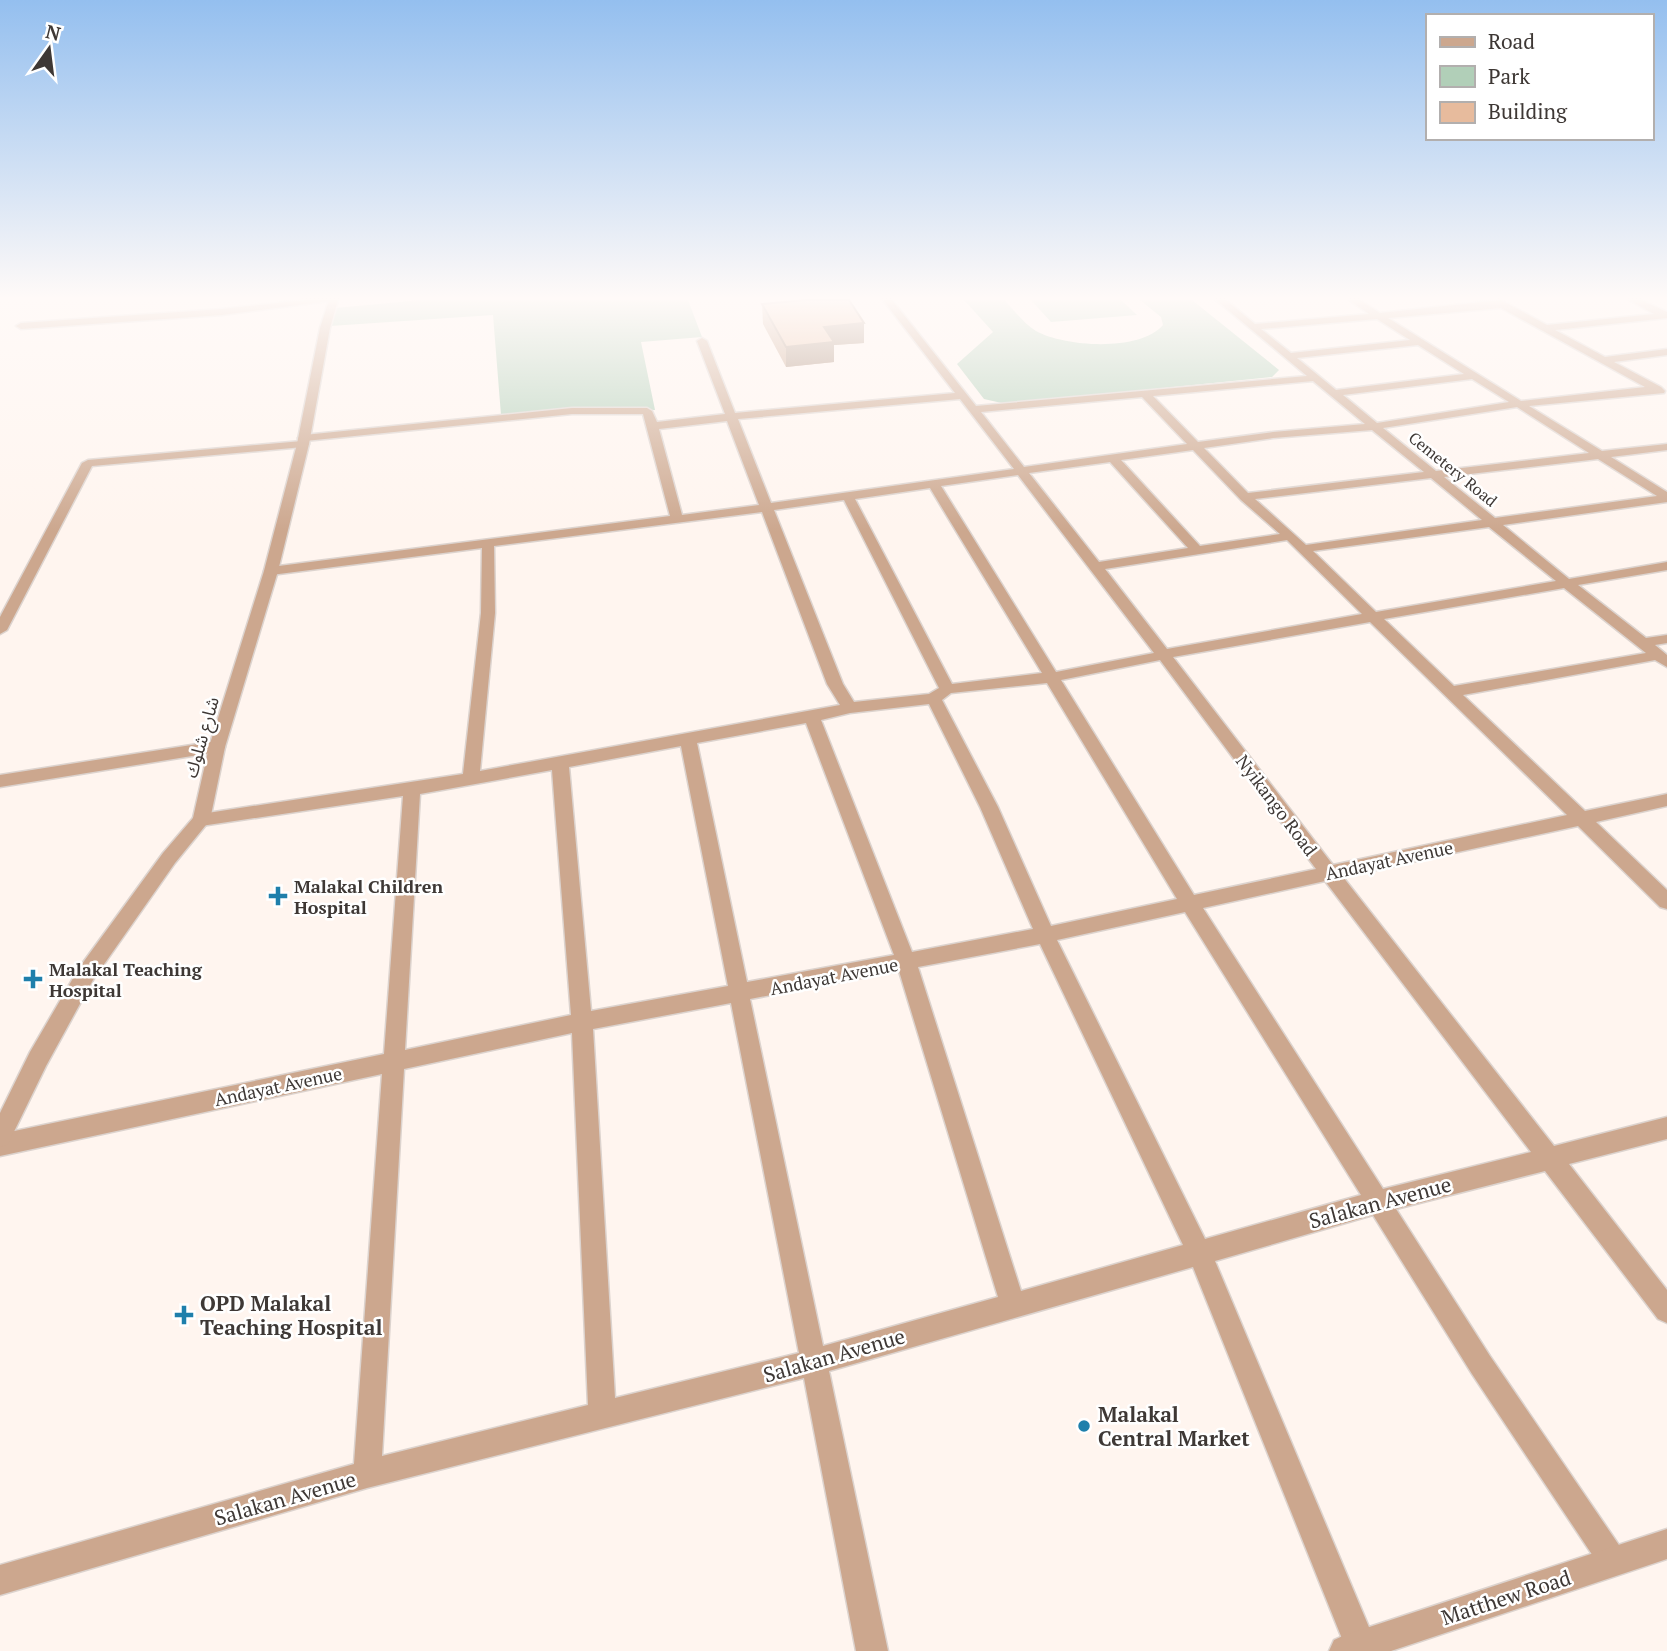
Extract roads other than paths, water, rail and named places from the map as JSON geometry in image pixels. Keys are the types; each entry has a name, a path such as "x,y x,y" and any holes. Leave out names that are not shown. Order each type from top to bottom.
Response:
{"street":[{"name":"شارع شلوك","path":"0,1136 38,1059 86,974 169,858 201,820 217,747 271,571 304,441 316,377"},
{"path":"716,377 835,684 850,708"},
{"name":"Nyikango Road","path":"947,377 1096,566 1667,1310"},
{"path":"1336,393 1466,377"},
{"path":"1476,377 1667,498"},
{"path":"1634,377 1662,392"},
{"path":"653,426 732,417 1144,393 1317,378"},
{"name":"Cemetery Road","path":"1317,378 1565,582 1663,658"},
{"path":"271,571 765,508 1273,435 1376,426 1518,404 1662,392"},
{"path":"1144,393 1245,497 1290,536 1667,902"},
{"path":"0,629 88,463 572,411 647,411 677,519"},
{"path":"1245,497 1667,447"},
{"path":"1113,458 1197,550"},
{"path":"933,484 1189,904 1481,1365 1613,1561"},
{"path":"848,496 940,694 941,708 989,807 1045,934 1199,1252 1356,1649"},
{"path":"1302,549 1667,498"},
{"path":"1096,566 1290,536"},
{"path":"471,778 488,613 488,544"},
{"path":"201,820 412,789 812,718 850,708 1053,677 1139,661 1161,654 1371,616 1667,566"},
{"path":"1643,643 1667,639"},
{"path":"1450,692 1663,658"},
{"path":"812,718 906,962 1013,1304"},
{"path":"688,740 872,1651"},
{"path":"0,781 217,747"},
{"path":"560,762 582,1022 602,1415"},
{"path":"367,1474 412,789"},
{"name":"Andayat Avenue","path":"0,1145 582,1022 1045,934 1667,800"},
{"name":"Salakan Avenue","path":"0,1580 367,1474 814,1362 1379,1202 1667,1128"},
{"name":"Matthew Road","path":"1356,1649 1667,1544"}],"place":[{"name":"Malakal Children Hospital","path":"278,896"},
{"name":"Malakal Teaching Hospital","path":"33,979"},
{"name":"OPD Malakal Teaching Hospital","path":"184,1315"},
{"name":"Malakal Central Market","path":"1084,1426"}]}
